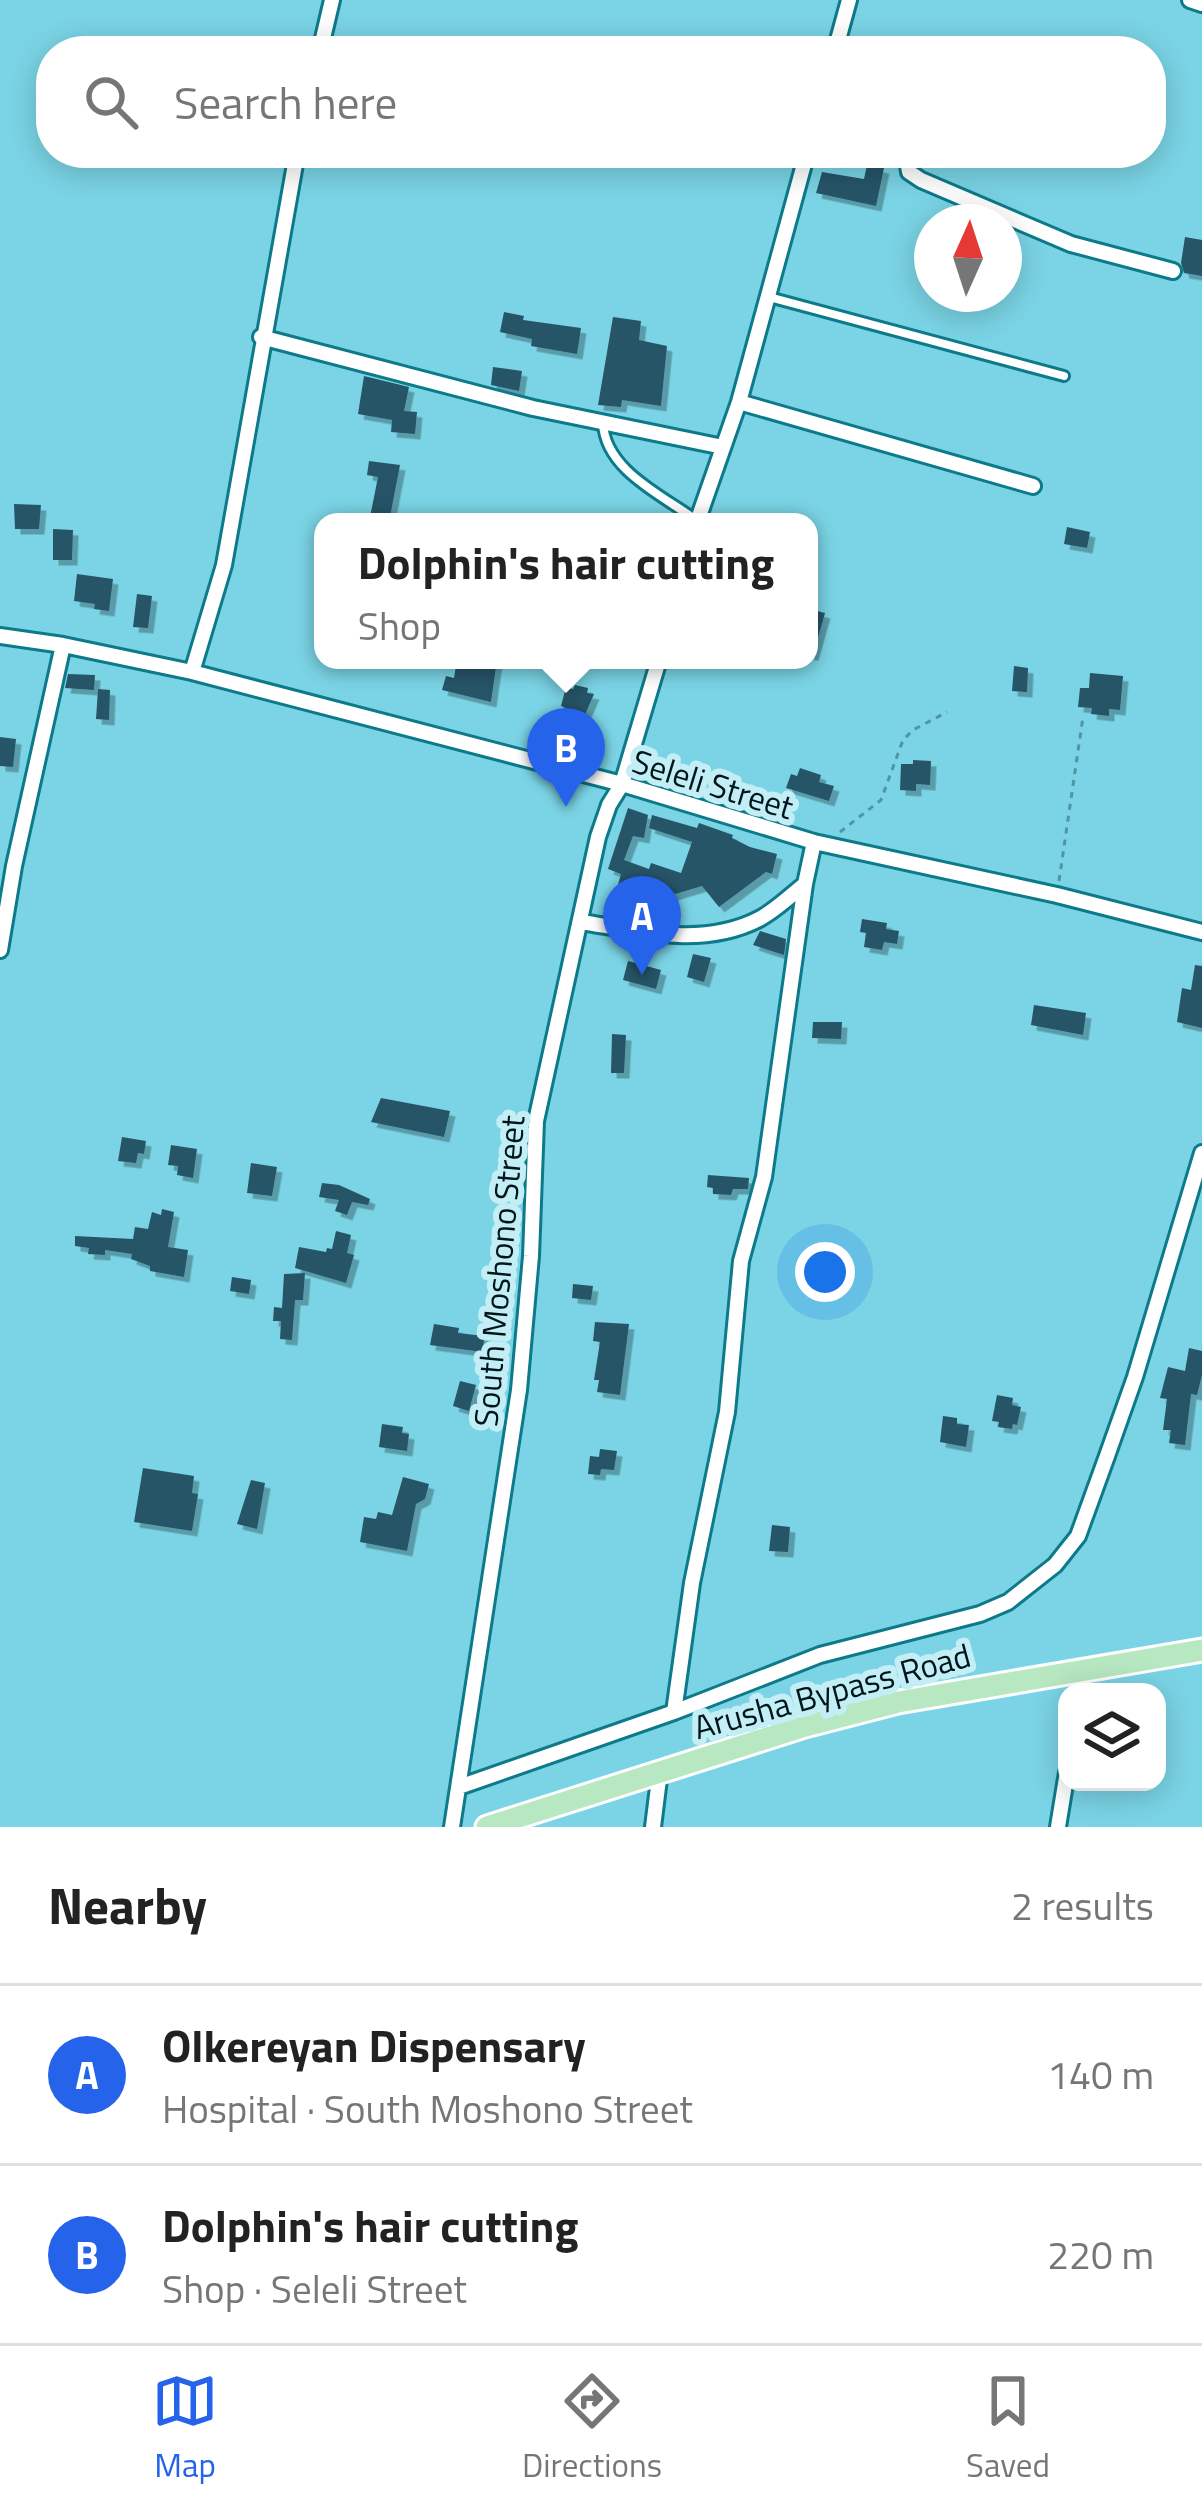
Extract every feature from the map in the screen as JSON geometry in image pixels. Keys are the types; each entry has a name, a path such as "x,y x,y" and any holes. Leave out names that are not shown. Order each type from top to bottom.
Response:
{"main road":[{"name":"Arusha Bypass Road","path":"487,1827 898,1702 1202,1650"}],"street":[{"path":"324,36 332,0"},
{"path":"839,36 849,0"},
{"path":"1190,0 1202,4"},
{"path":"192,672 224,566 294,168"},
{"path":"701,513 739,402 803,168"},
{"path":"908,168 921,180 1071,244 1173,271"},
{"path":"261,337 533,408 723,447"},
{"path":"739,402 1033,486"},
{"name":"Seleli Street","path":"0,636 192,672 622,784 819,843 1202,932"},
{"path":"0,950 64,645"},
{"name":"South Moshono Street","path":"452,1827 519,1390 536,1121 603,819 622,784 656,669"},
{"path":"674,1712 688,1607 727,1412 741,1261 764,1177 805,884 819,843"},
{"path":"581,922 663,935 734,930 764,917 805,884"},
{"path":"459,1787 820,1655 994,1609 1055,1565 1078,1536 1114,1437 1202,1153"},
{"path":"1082,1683 1084,1669"},
{"path":"653,1827 660,1771"},
{"path":"1058,1827 1064,1791"}],"lane":[{"path":"767,296 1064,376"},
{"path":"603,422 604,438 618,460 686,513"}],"path":[{"path":"819,843 880,800 903,740 947,712"},
{"path":"1057,895 1083,717"}],"building":[{"path":"866,168 884,168 876,206 816,193 822,172 864,179"},
{"path":"1185,237 1202,240 1202,276 1184,273"},
{"path":"504,312 524,316 523,320 581,328 577,354 531,346 532,339 500,332"},
{"path":"613,317 641,321 639,340 667,346 661,406 622,400 621,407 598,405"},
{"path":"493,367 522,371 519,391 491,385"},
{"path":"364,376 409,387 404,411 417,412 415,434 391,432 392,420 358,414"},
{"path":"369,461 400,465 391,513 371,513 378,477 367,475"},
{"path":"14,504 41,505 39,529 15,529"},
{"path":"1067,527 1090,532 1087,548 1064,544"},
{"path":"53,529 73,530 72,560 53,560"},
{"path":"77,574 113,579 109,611 74,601"},
{"path":"137,594 152,596 148,628 133,627"},
{"path":"818,611 825,613 818,638"},
{"path":"1014,666 1028,668 1027,692 1012,691"},
{"path":"456,669 496,669 491,702 442,690 446,676 454,678"},
{"path":"1090,673 1123,676 1120,710 1109,709 1109,716 1078,707 1080,688 1089,688"},
{"path":"68,674 95,675 94,690 65,688"},
{"path":"575,685 594,694 584,717 561,706 566,687"},
{"path":"98,689 110,690 109,720 96,719"},
{"path":"0,737 16,739 13,767 0,766"},
{"path":"913,760 931,761 930,785 916,784 916,791 900,790 901,764 913,764"},
{"path":"800,768 821,775 819,782 834,786 829,801 786,788 791,774 797,776"},
{"path":"628,808 648,815 644,838 633,836 624,860 681,873 692,842 649,828 652,815 697,828 699,823 777,854 772,874 766,872 719,907 702,886 672,895 667,912 629,900 627,910 612,906 621,874 608,869"},
{"path":"862,919 887,923 886,929 899,931 897,944 884,942 882,950 864,947"},
{"path":"760,931 786,939 784,955 753,945"},
{"path":"693,954 711,958 704,982 687,977"},
{"path":"628,961 661,970 656,989 623,980"},
{"path":"1195,965 1202,966 1202,1028 1177,1022 1182,988 1191,990"},
{"path":"1034,1005 1086,1013 1083,1035 1031,1025"},
{"path":"813,1022 842,1022 841,1039 812,1038"},
{"path":"612,1034 626,1035 624,1073 611,1073"},
{"path":"381,1098 450,1111 444,1137 371,1122"},
{"path":"122,1137 146,1141 136,1163 118,1161"},
{"path":"171,1145 197,1149 193,1178 177,1175 178,1166 168,1165"},
{"path":"251,1163 277,1167 272,1196 247,1193"},
{"path":"708,1175 749,1178 748,1189 713,1194 713,1188 707,1187"},
{"path":"322,1183 370,1199 368,1205 352,1202 347,1215 335,1211 339,1200 319,1197"},
{"path":"162,1209 174,1212 168,1247 188,1250 184,1277 150,1271 150,1266 131,1259 132,1254 105,1250 105,1255 88,1254 89,1248 75,1246 75,1236 133,1239 135,1227 148,1229 152,1212 161,1215"},
{"path":"336,1231 351,1235 347,1253 354,1255 346,1283 295,1268 299,1247 326,1252 332,1249"},
{"path":"305,1273 303,1300 295,1300 292,1340 280,1339 281,1321 273,1321 274,1307 282,1308 284,1274"},
{"path":"232,1277 251,1280 249,1294 230,1291"},
{"path":"573,1284 593,1286 591,1300 572,1298"},
{"path":"595,1322 629,1324 620,1395 597,1392 599,1380 594,1380 600,1342 593,1341"},
{"path":"434,1324 484,1336 483,1352 430,1345"},
{"path":"1189,1348 1202,1351 1202,1375 1197,1395 1191,1394 1185,1445 1169,1443 1171,1430 1163,1430 1167,1399 1160,1398 1168,1367 1185,1371"},
{"path":"460,1381 476,1385 469,1411 453,1406"},
{"path":"997,1395 1013,1398 1012,1405 1021,1407 1012,1429 992,1421"},
{"path":"943,1416 969,1425 966,1447 940,1442"},
{"path":"382,1424 403,1427 402,1433 409,1434 407,1451 379,1447"},
{"path":"600,1449 617,1451 614,1470 588,1474 590,1456 599,1457"},
{"path":"143,1468 194,1476 192,1493 198,1494 192,1531 134,1522"},
{"path":"403,1477 429,1484 425,1499 416,1504 407,1551 360,1542 364,1517 376,1519 378,1512 392,1515"},
{"path":"251,1480 265,1483 257,1529 237,1524"},
{"path":"772,1525 790,1527 788,1552 769,1551"}],"place":[{"name":"Dolphin's hair cutting","path":"566,807"},
{"name":"Olkereyan Dispensary","path":"642,975"}]}
